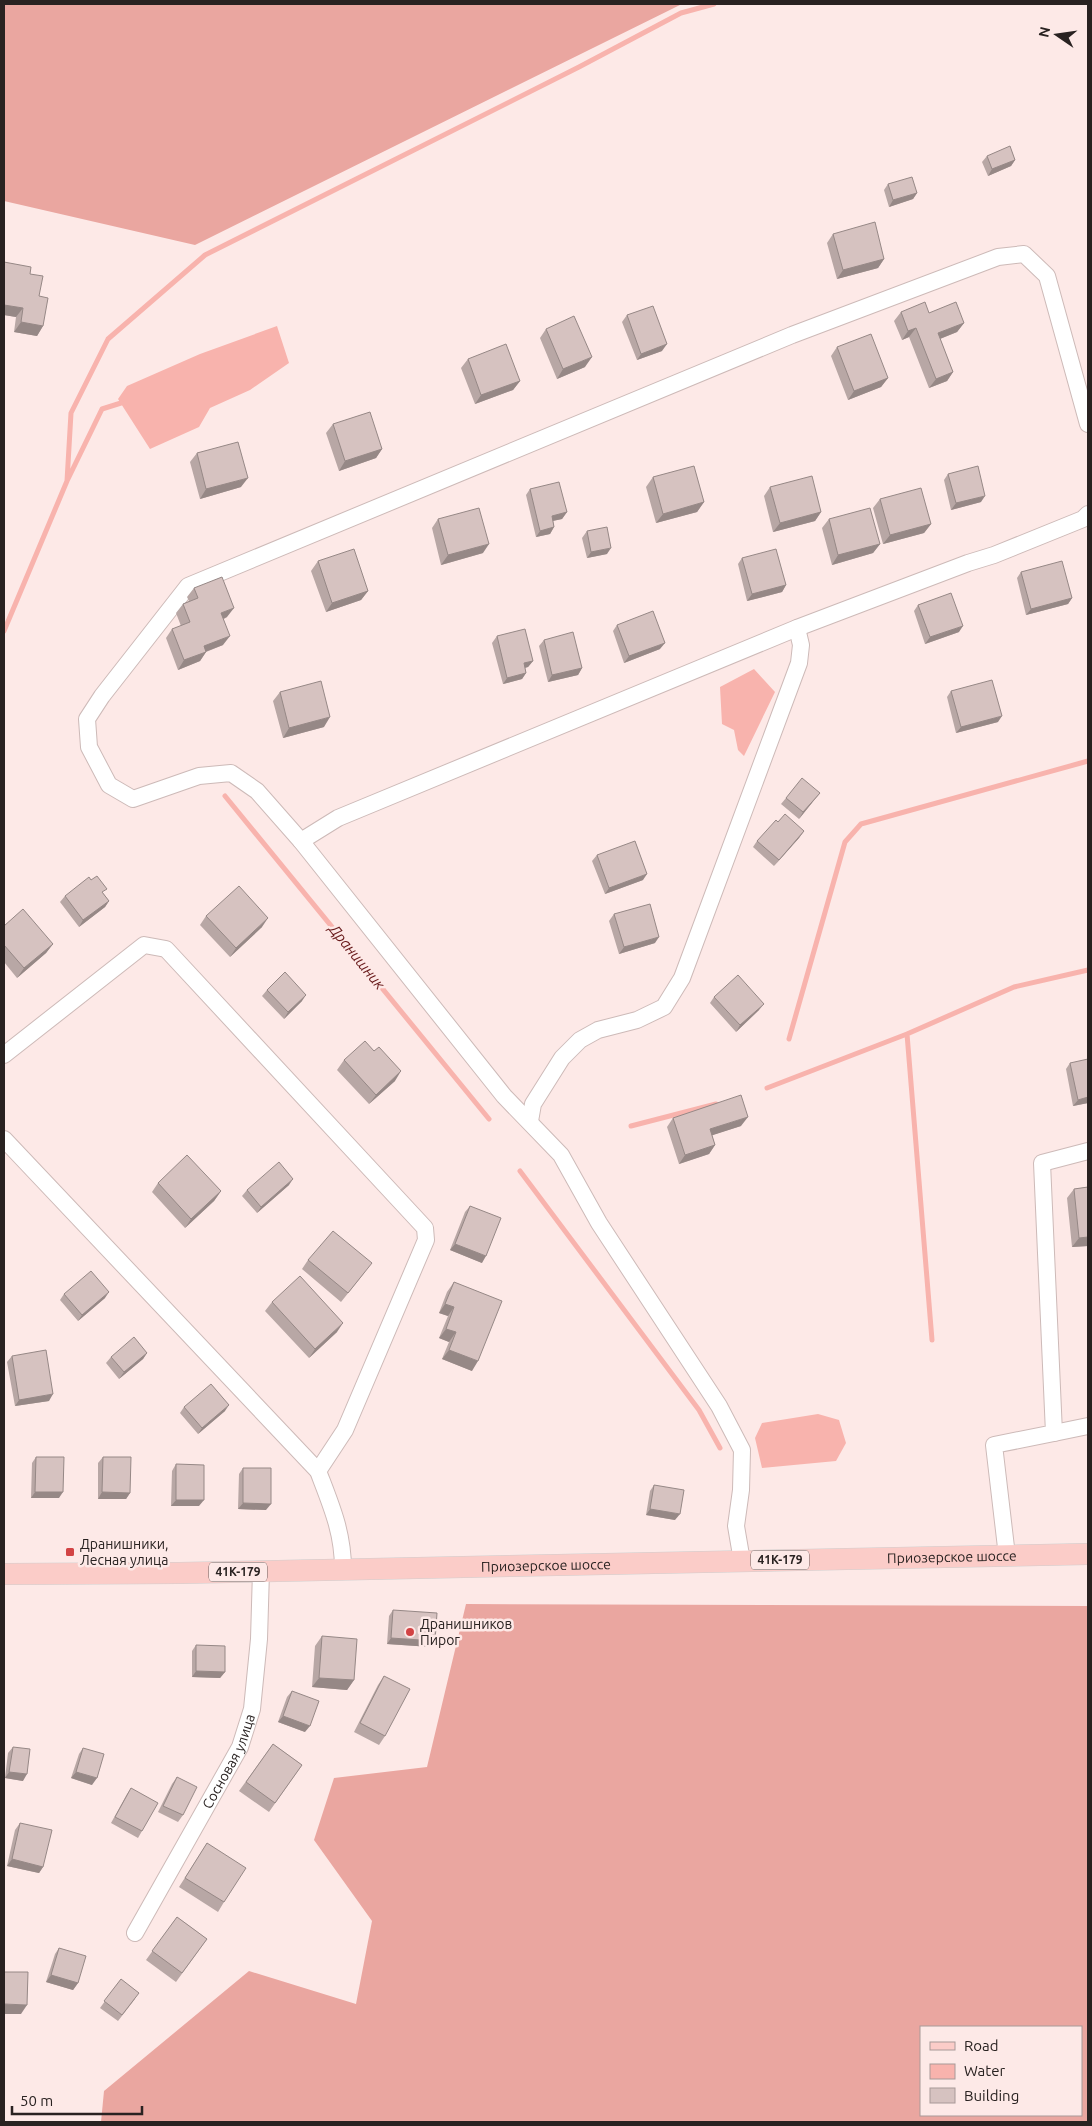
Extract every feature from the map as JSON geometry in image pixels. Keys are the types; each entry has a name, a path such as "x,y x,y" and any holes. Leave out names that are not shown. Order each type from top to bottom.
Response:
{"main road":[{"name":"Приозерское шоссе","path":"4,1575 1088,1554"}],"street":[{"path":"742,1561 736,1526 741,1490 742,1450 719,1406 599,1223 561,1155 504,1096 301,840 257,791 231,773 199,776 133,799 109,785 89,747 87,719 102,696 188,586 792,335 998,257 1024,254 1047,276 1088,424"},
{"path":"301,840 338,818 798,628 968,563 994,555 1083,519 1088,514"},
{"path":"530,1121 533,1104 562,1058 580,1040 598,1030 637,1020 664,1007 682,978 799,663 801,645 798,628"},
{"path":"4,1055 144,945 166,949 425,1228 426,1240 345,1430 318,1471"},
{"path":"4,1139 318,1471 343,1546 343,1569"},
{"path":"1054,1433 1042,1163 1088,1151"},
{"path":"1007,1556 994,1444 1088,1426"},
{"name":"Сосновая улица","path":"135,1933 240,1747 252,1709 261,1571"}],"shaded area":[{"path":"4,4 682,4 195,245 4,201"},
{"path":"466,1604 1088,1606 1088,2122 101,2122 104,2091 249,1971 356,2004 372,1921 314,1840 334,1778 427,1767"}],"water":[{"path":"277,326 289,363 250,390 210,408 199,427 150,449 118,399 127,386 200,354"},
{"path":"754,669 775,692 744,756 738,750 734,730 722,724 720,687"},
{"path":"818,1414 839,1420 846,1443 836,1461 762,1468 755,1438 762,1423"}],"building":[{"path":"1010,146 1015,160 992,169 987,156"},
{"path":"912,177 917,193 893,200 888,184"},
{"path":"875,222 884,259 843,270 833,234"},
{"path":"4,262 31,267 30,274 43,276 39,296 48,298 43,326 21,322 23,308 4,305"},
{"path":"925,302 929,313 956,302 964,323 938,333 953,372 936,379 916,328 908,331 901,312"},
{"path":"653,306 667,344 641,354 627,315"},
{"path":"574,316 592,357 563,369 546,329"},
{"path":"871,334 888,378 854,391 837,347"},
{"path":"506,344 520,381 481,395 468,359"},
{"path":"370,412 382,449 345,461 333,424"},
{"path":"238,442 248,478 206,489 197,453"},
{"path":"694,466 704,502 663,514 653,477"},
{"path":"978,466 985,496 956,503 948,474"},
{"path":"812,476 821,512 780,523 770,487"},
{"path":"559,482 567,512 552,516 554,527 540,531 530,489"},
{"path":"921,488 931,524 890,535 880,499"},
{"path":"479,508 489,544 448,555 438,519"},
{"path":"870,508 880,544 838,555 829,519"},
{"path":"607,527 611,548 591,552 587,531"},
{"path":"354,549 368,591 332,603 318,561"},
{"path":"776,549 786,585 752,594 742,558"},
{"path":"1062,561 1072,598 1031,609 1021,572"},
{"path":"222,577 234,608 221,613 230,636 204,646 206,652 184,660 172,629 190,622 183,604 198,598 194,588"},
{"path":"951,593 963,626 930,637 918,605"},
{"path":"653,611 665,643 629,656 617,625"},
{"path":"525,629 533,661 524,663 526,673 507,678 497,636"},
{"path":"573,632 582,668 552,675 544,640"},
{"path":"992,680 1002,716 961,727 951,691"},
{"path":"321,681 330,717 289,728 280,692"},
{"path":"802,778 820,793 803,812 786,798"},
{"path":"785,814 804,831 779,860 757,841 776,820 778,822"},
{"path":"635,841 647,874 609,888 597,855"},
{"path":"97,876 107,889 102,892 109,901 83,920 65,896 89,877 91,880"},
{"path":"239,886 268,918 236,948 206,916"},
{"path":"650,904 659,937 624,947 614,914"},
{"path":"23,909 53,944 24,968 4,945 4,926"},
{"path":"285,972 306,995 288,1012 267,990"},
{"path":"738,975 764,1004 740,1025 714,997"},
{"path":"365,1041 374,1051 379,1047 401,1071 376,1095 344,1060"},
{"path":"1088,1059 1088,1097 1078,1100 1070,1063"},
{"path":"741,1095 748,1117 710,1129 715,1145 685,1155 673,1118"},
{"path":"187,1155 221,1191 191,1219 158,1183"},
{"path":"279,1162 293,1179 261,1207 247,1190"},
{"path":"1088,1187 1088,1237 1079,1238 1074,1189"},
{"path":"470,1206 501,1218 486,1256 455,1244"},
{"path":"333,1231 372,1263 348,1293 308,1260"},
{"path":"91,1271 109,1292 82,1315 64,1294"},
{"path":"300,1276 343,1323 315,1349 272,1302"},
{"path":"454,1282 502,1301 478,1361 449,1350 456,1332 446,1329 454,1307 445,1304"},
{"path":"134,1337 147,1353 124,1372 111,1357"},
{"path":"46,1350 53,1394 19,1400 12,1356"},
{"path":"211,1384 229,1405 202,1428 184,1407"},
{"path":"36,1457 64,1457 63,1492 35,1492"},
{"path":"103,1457 131,1457 130,1493 102,1492"},
{"path":"176,1464 204,1465 204,1500 176,1500"},
{"path":"243,1468 271,1468 271,1504 243,1503"},
{"path":"654,1485 684,1490 680,1514 650,1509"},
{"name":"Дранишников Пирог","path":"393,1610 437,1613 435,1641 391,1638"},
{"path":"322,1636 357,1639 354,1680 319,1678"},
{"path":"196,1645 225,1646 225,1672 196,1671"},
{"path":"384,1676 410,1689 385,1736 360,1723"},
{"path":"292,1691 319,1701 310,1726 283,1716"},
{"path":"273,1744 302,1765 275,1803 246,1782"},
{"path":"13,1747 30,1749 27,1774 9,1772"},
{"path":"83,1748 104,1754 97,1778 76,1772"},
{"path":"177,1777 197,1787 183,1815 163,1806"},
{"path":"131,1788 158,1803 142,1831 115,1817"},
{"path":"20,1823 52,1830 43,1867 12,1859"},
{"path":"207,1843 246,1868 224,1902 185,1878"},
{"path":"177,1917 207,1939 182,1973 152,1951"},
{"path":"59,1948 86,1956 78,1983 51,1975"},
{"path":"4,1972 28,1972 27,2005 4,2004"},
{"path":"121,1979 139,1993 122,2015 104,2001"}],"waterway":[{"path":"67,481 71,413 108,339 205,255 579,67 681,13 714,4"},
{"path":"4,631 67,481 102,409 121,403"},
{"path":"789,1039 845,842 861,824 1088,761"},
{"name":"Дранишник","path":"225,796 489,1119"},
{"path":"932,1340 907,1034 1014,987 1088,970"},
{"path":"767,1088 907,1034"},
{"path":"631,1126 716,1104"},
{"path":"520,1171 699,1410 720,1448"}],"place":[{"name":"Дранишники, Лесная улица","path":"70,1552"},
{"name":"Дранишников Пирог","path":"410,1632"}]}
